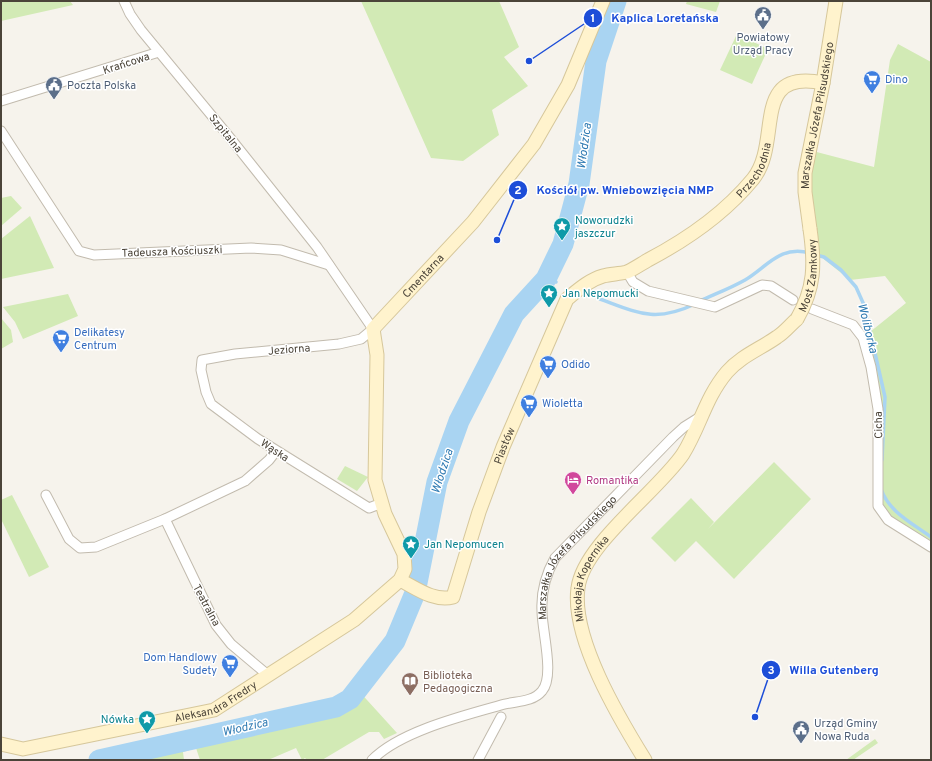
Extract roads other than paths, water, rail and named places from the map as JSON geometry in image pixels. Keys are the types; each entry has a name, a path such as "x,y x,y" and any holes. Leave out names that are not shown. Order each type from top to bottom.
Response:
{"street":[{"name":"Szpitalna","path":"124,1 130,14 159,52 231,139 329,265"},
{"name":"Cmentarna","path":"373,329 473,222 534,144 568,85 603,1"},
{"name":"Marszałka Józefa Piłsudskiego","path":"810,230 805,192 805,173 823,83 836,1"},
{"name":"Krańcowa","path":"1,101 159,52"},
{"name":"Przechodnia","path":"631,269 683,240 737,196 754,178 765,157 774,100 779,91 789,84 798,81 823,83"},
{"name":"Tadeusza Kościuszki","path":"1,130 79,251 94,255 251,248 281,250 329,265"},
{"name":"Most Zamkowy","path":"797,319 806,301 814,268 810,230"},
{"path":"329,265 373,329 376,356 375,480 385,514 404,554 405,569 403,581"},
{"name":"Piastów","path":"403,581 424,593 440,599 453,597 480,512 503,447 567,299 588,283 603,276 631,269"},
{"name":"Cicha","path":"631,269 632,282 648,291 681,300 715,307 762,285 771,286 811,309 853,325 863,338 871,367 878,409 878,506 888,520 931,547"},
{"name":"Marszałka Józefa Piłsudskiego","path":"372,760 377,754 405,737 427,728 506,704 535,697 542,691 546,683 548,666 542,610 544,587 549,568 555,558 673,437 684,427 700,417 717,385 728,371 746,355 778,337 797,319"},
{"name":"Jeziorna","path":"202,360 235,354 339,344 361,339 373,329"},
{"name":"Wąska","path":"202,360 201,370 206,392 212,404 240,427 276,451 370,508 382,503"},
{"name":"Mikołaja Kopernika","path":"645,760 607,691 586,645 578,611 578,588 583,569 602,543 683,454 700,417"},
{"path":"46,495 69,539 80,548 96,547 165,519 245,481 269,460 276,451"},
{"name":"Teatralna","path":"165,519 195,585 216,625 231,644 269,676"},
{"name":"Aleksandra Fredry","path":"1,744 23,749 214,710 354,620 403,581"},
{"path":"478,760 501,717"}],"waterway":[{"name":"Włodzica","path":"99,760 336,707 350,699 395,641 415,593 437,482 459,421 514,314 546,279 563,244 579,184 596,61 616,1"},
{"name":"Woliborka","path":"700,301 745,280 782,254 800,251 810,253"},
{"name":"Woliborka","path":"816,255 824,257 841,270 856,287 864,305 885,397 882,460"},
{"name":"Woliborka","path":"546,279 556,282"},
{"name":"Woliborka","path":"600,299 636,312 647,314 669,313 695,304"},
{"name":"Woliborka","path":"881,489 895,511 931,537"}],"place":[{"name":"Powiatowy Urząd Pracy","path":"763,30"},
{"name":"Kaplica Loretańska","path":"529,61"},
{"name":"Dino","path":"872,94"},
{"name":"Poczta Polska","path":"54,100"},
{"name":"Kościół pw. Wniebowzięcia NMP","path":"497,240"},
{"name":"Noworudzki jaszczur","path":"562,241"},
{"name":"Jan Nepomucki","path":"549,308"},
{"name":"Delikatesy Centrum","path":"61,353"},
{"name":"Odido","path":"548,379"},
{"name":"Wioletta","path":"529,418"},
{"name":"Romantika","path":"573,495"},
{"name":"Jan Nepomucen","path":"411,559"},
{"name":"Dom Handlowy Sudety","path":"230,678"},
{"name":"Biblioteka Pedagogiczna","path":"410,696"},
{"name":"Willa Gutenberg","path":"755,717"},
{"name":"Nówka","path":"147,734"},
{"name":"Urząd Gminy Nowa Ruda","path":"801,744"}]}
